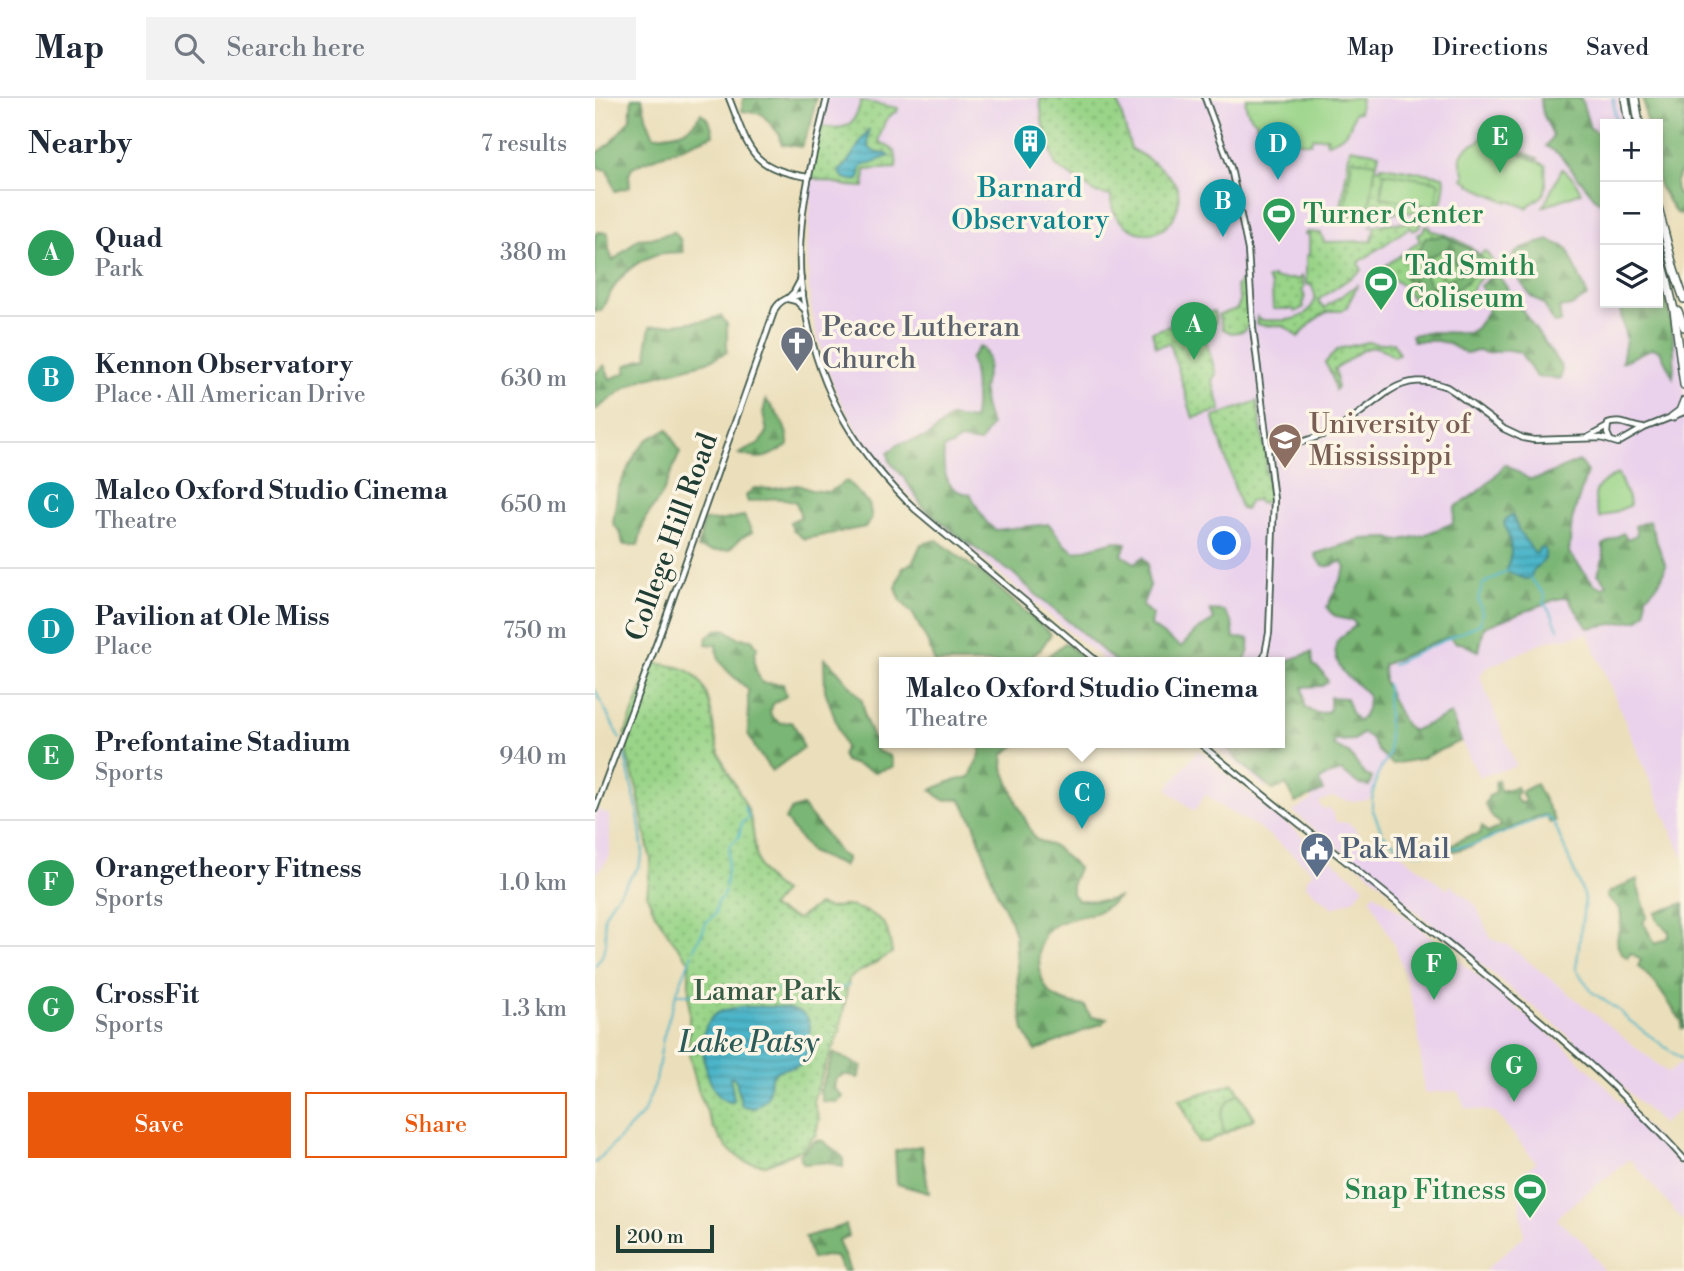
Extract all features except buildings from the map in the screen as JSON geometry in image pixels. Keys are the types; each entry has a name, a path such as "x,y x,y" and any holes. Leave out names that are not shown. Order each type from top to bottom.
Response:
{"highway":[{"path":"1625,98 1628,119"},
{"path":"1635,98 1638,119"},
{"path":"1663,226 1683,297"},
{"path":"1663,265 1674,310 1684,385"},
{"path":"1667,280 1684,327"},
{"path":"1672,416 1680,411 1684,401"}],"street":[{"path":"729,98 747,143 759,160 781,172 809,177"},
{"path":"827,98 809,177 802,223 800,267 813,346 828,388 850,432 894,489 1092,657"},
{"path":"1205,98 1228,159 1248,250 1274,513 1269,634 1264,657"},
{"name":"College Hill Road","path":"595,809 775,309 778,303 794,292 801,279"},
{"path":"787,298 803,294"},
{"path":"787,298 796,301 806,310"},
{"path":"1268,449 1302,442 1337,430 1396,387 1415,381 1447,387 1504,429 1534,440 1586,438 1618,443 1644,428 1684,412"},
{"path":"1586,438 1615,422 1644,428"},
{"path":"1624,425 1625,438"},
{"path":"1607,427 1610,441"},
{"path":"1205,748 1560,1036 1621,1093 1684,1159"}],"shaded area":[{"name":"University of Mississippi","path":"825,98 1618,98 1622,119 1600,119 1600,308 1663,308 1663,304 1684,351 1684,855 1682,856 1588,634 1549,640 1486,668 1480,676 1516,766 1479,777 1461,741 1387,762 1367,800 1354,802 1332,797 1319,802 1322,808 1331,809 1336,822 1349,823 1364,843 1379,838 1447,889 1451,885 1476,905 1491,939 1508,945 1668,1073 1681,1063 1684,1067 1684,1106 1662,1124 1562,1030 1293,811 1312,800 1303,779 1287,787 1264,787 1215,748 1285,748 1285,657 1100,657 928,514 892,478 866,446 837,394 816,332 810,301 807,249 811,201 805,182"},
{"path":"1198,750 1364,886 1355,899 1333,908 1306,886 1313,871 1260,828 1223,808 1206,794 1194,811 1167,789"},
{"path":"595,808 609,815 610,847 608,859 595,876"},
{"path":"1374,893 1566,1048 1654,1136 1684,1168 1684,1222 1630,1159 1560,1214 1557,1220 1584,1242 1604,1271 1484,1271 1524,1236 1519,1196 1521,1175 1536,1162 1495,1112 1465,1108 1458,1091 1424,1093 1418,1029 1412,1001 1397,951 1370,898"}],"green space":[{"path":"632,98 642,98 654,136 681,132 701,113 710,122 713,135 632,167 629,175 630,187 615,191 608,170 598,168 595,155 611,143 630,119"},
{"path":"743,98 816,98 811,124 801,147 782,144 781,136 762,114 742,111"},
{"path":"1040,98 1117,98 1131,149 1163,170 1177,187 1179,199 1171,221 1158,231 1150,233 1133,230 1116,216 1111,196 1096,193 1056,166 1042,120"},
{"path":"1246,98 1361,98 1359,112 1354,113 1348,129 1338,139 1327,143 1327,137 1312,138 1311,143 1292,141 1291,144 1286,143 1286,140 1268,136 1269,131 1256,125 1257,122 1246,109"},
{"path":"1540,98 1581,98 1590,128 1600,135 1600,202 1560,155 1546,146 1553,136 1543,114"},
{"path":"1643,98 1684,98 1684,167 1675,183 1676,191 1684,201 1684,216 1675,212 1663,192 1663,119 1646,119"},
{"path":"861,101 898,108 897,112 885,121 879,139 881,144 894,152 896,168 865,170 864,187 809,177 821,126 837,128 848,125 855,117"},
{"path":"1482,137 1511,150 1512,148 1491,139 1519,149 1539,159 1518,153 1546,165 1546,186 1540,198 1527,208 1508,200 1507,202 1463,179 1465,175 1461,163 1462,154"},
{"path":"1350,148 1379,153 1376,168 1381,169 1381,166 1443,176 1445,180 1439,207 1432,212 1379,215 1380,211 1393,208 1381,208 1376,202 1375,216 1359,219 1343,215 1341,209"},
{"path":"1352,159 1376,163 1368,216 1345,212"},
{"path":"1562,169 1573,178 1581,192 1543,207"},
{"path":"1384,173 1439,182 1435,207 1381,197"},
{"path":"1421,222 1419,228 1413,231 1410,227 1358,263 1362,270 1318,300 1324,308 1357,285 1347,308 1323,314 1298,337 1283,326 1256,324 1257,317 1259,320 1296,318 1308,312 1312,306 1315,300 1314,292 1310,284 1306,283 1306,256 1309,255 1309,235 1305,234 1307,232 1321,233 1324,242 1372,241 1375,226 1369,226"},
{"path":"1425,226 1462,242 1480,255 1486,252 1494,263 1493,269 1478,281 1469,296 1416,303 1415,306 1404,287 1384,277 1385,266 1420,241 1417,235"},
{"path":"598,232 608,233 613,261 638,239 674,232 680,239 683,252 658,254 636,264 616,284 601,311 595,311 595,235"},
{"path":"1444,236 1476,252 1487,263 1453,291 1417,297 1405,277 1424,270 1431,286 1449,248 1420,261 1419,252 1425,238"},
{"path":"1549,240 1567,248 1588,296 1571,306 1559,308 1561,322 1554,323 1544,305 1530,295 1508,264 1515,253"},
{"path":"1449,248 1461,273 1431,287 1420,261"},
{"path":"1302,276 1304,307 1295,312 1293,309 1273,309 1272,288 1267,279 1300,279"},
{"path":"1499,276 1562,368 1561,379 1536,377 1520,352 1508,350 1465,353 1447,343 1413,341 1411,335 1432,332 1468,333 1476,328 1487,312 1489,300 1480,286 1489,278"},
{"path":"1241,280 1248,295 1250,323 1244,331 1231,333 1223,329 1218,315 1237,309 1240,301 1236,286"},
{"path":"1663,288 1673,335 1673,377 1660,351 1653,348 1622,362 1626,339 1620,309 1663,308"},
{"path":"1214,311 1216,322 1202,327 1216,374 1212,380 1221,410 1193,418 1170,343 1156,347 1152,332"},
{"path":"721,316 727,324 727,352 707,362 644,379 627,387 595,410 595,374 604,365 610,379 625,373 625,366 648,357 650,327"},
{"path":"1368,342 1393,342 1399,354 1394,357 1383,349 1374,347 1362,351 1334,369 1337,387 1335,390 1331,373 1325,363 1338,349"},
{"path":"980,346 987,356 983,397 991,425 980,443 959,440 944,448 944,466 949,483 958,491 970,494 984,519 996,530 1049,524 1065,545 1075,552 1115,541 1126,543 1122,555 1135,563 1143,557 1148,564 1150,586 1142,606 1153,615 1151,626 1181,647 1196,631 1214,620 1210,610 1224,611 1232,622 1234,638 1249,639 1246,657 1110,657 1014,574 966,542 923,507 903,476 890,462 888,453 898,444 928,437 950,417 973,420 975,390 970,359"},
{"path":"766,400 784,427 788,446 765,457 739,454 761,442 767,432 763,413"},
{"path":"1257,401 1270,502 1259,503 1257,499 1249,502 1245,510 1241,509 1214,417"},
{"path":"668,429 680,452 662,495 645,519 638,545 623,545 621,534 613,523 618,489 635,455 647,440"},
{"path":"1579,461 1587,472 1572,520 1569,553 1594,584 1603,588 1607,584 1598,574 1603,559 1603,545 1623,533 1627,539 1637,535 1635,526 1649,521 1665,569 1662,578 1646,596 1646,612 1638,620 1588,628 1567,597 1484,627 1479,651 1456,643 1449,637 1383,665 1384,681 1405,725 1412,731 1451,714 1461,741 1420,759 1392,764 1363,733 1354,740 1335,741 1333,745 1350,754 1364,774 1372,778 1369,786 1359,784 1341,771 1319,781 1323,791 1295,803 1285,785 1273,790 1238,761 1228,748 1285,748 1285,661 1312,652 1313,664 1328,681 1322,686 1303,687 1305,707 1308,709 1320,713 1330,710 1330,697 1346,698 1358,721 1366,712 1366,692 1342,670 1336,653 1339,639 1356,625 1352,620 1334,615 1327,607 1346,568 1342,561 1329,566 1322,565 1315,554 1362,539 1390,538 1397,541 1424,535 1453,523 1455,507 1482,488 1505,464 1529,479 1539,478"},
{"path":"1618,474 1629,506 1600,518 1595,502 1596,491 1604,482"},
{"path":"847,481 869,504 872,518 865,527 804,539 794,531 790,522 801,517 796,502 766,499 748,502 746,496 754,488 772,489 798,485 828,492"},
{"path":"744,516 752,532 729,550 698,548 704,520 719,521"},
{"path":"937,540 987,578 1051,634 1040,650 1031,657 933,657 913,614 901,601 896,588 903,568 913,562 921,544"},
{"path":"725,629 738,638 752,639 757,647 755,665 762,683 783,684 786,696 773,704 770,712 780,723 792,722 803,748 772,771 748,734 748,689 723,665 716,645 706,644 707,637 716,630"},
{"path":"1065,643 1082,657 1047,657"},
{"path":"824,658 862,701 877,751 890,756 893,767 875,772 845,761 842,755 845,748 825,690"},
{"name":"Lamar Park","path":"651,664 692,673 706,693 718,749 750,815 759,866 769,881 783,892 770,908 797,919 818,905 830,908 854,907 880,920 889,939 892,953 849,978 840,1031 813,1101 819,1118 816,1134 803,1149 766,1165 745,1162 727,1148 713,1127 698,1090 689,1054 689,961 655,913 647,895 651,860 637,789 628,759 625,734"},
{"path":"981,748 1012,748 1004,754 1003,767 1017,803 1035,839 1055,847 1078,868 1072,883 1072,894 1077,900 1105,901 1120,897 1097,912 1057,924 1044,935 1040,945 1039,965 1049,992 1065,1002 1085,1006 1091,1017 1107,1018 1103,1023 1035,1051 1024,1031 1015,935 995,888 974,823 960,799 943,800 931,790 970,777"},
{"path":"1498,780 1501,791 1516,787 1517,801 1524,804 1521,792 1536,784 1555,821 1550,823 1546,815 1537,817 1454,851 1451,845 1466,837 1480,834 1482,826 1488,833 1501,826 1485,804 1489,796 1496,793 1495,782"},
{"path":"802,806 839,853 847,858 843,866 810,852 785,819 791,810"},
{"path":"1637,879 1647,917 1643,922 1655,944 1666,939 1669,931 1659,923 1655,913 1684,903 1684,1029 1655,983 1638,966 1641,960 1631,953 1627,958 1618,946 1621,915 1607,897 1608,893"},
{"path":"834,1053 862,1067 858,1078 846,1075 836,1079 835,1089 843,1097 837,1102 822,1101 820,1090"},
{"path":"1234,1083 1255,1118 1207,1142 1198,1142 1179,1099"},
{"path":"1239,1093 1254,1118 1225,1133 1221,1115 1225,1105"},
{"path":"816,1140 823,1141 843,1158 843,1167 829,1162 804,1164 799,1155"},
{"path":"921,1146 929,1193 897,1184 895,1151"},
{"path":"846,1225 849,1236 838,1240 850,1271 843,1271 836,1257 812,1259 805,1237"}],"water":[{"path":"869,129 868,141 871,150 890,156 864,165 859,180 847,179 839,171"},
{"path":"1512,515 1535,554 1539,548 1545,550 1545,559 1530,578 1526,579 1507,571 1511,549 1504,523"},
{"name":"Lake Patsy","path":"742,1007 790,1009 805,1016 810,1026 808,1052 804,1062 773,1074 767,1097 755,1108 742,1106 733,1077 730,1077 734,1099 732,1102 717,1094 708,1074 703,1051 704,1032 712,1018 722,1011"}],"waterway":[{"path":"1613,98 1615,119"},
{"path":"1392,665 1480,624 1482,612 1478,599 1483,584 1507,571"},
{"path":"1530,578 1545,595 1544,603 1558,629"},
{"path":"1381,830 1372,808 1372,800 1377,776 1389,754 1387,684"},
{"path":"595,690 620,739"},
{"path":"595,966 602,956 606,941 604,917 639,866 643,853 638,813 622,744"},
{"path":"725,887 730,845 739,837 742,822 749,818 744,806"},
{"path":"1383,834 1402,850 1429,852 1476,844 1546,816 1554,823 1585,898 1576,969 1592,992 1684,1061"},
{"path":"694,950 706,922 715,914 718,900 725,891"},
{"path":"595,1163 643,1114 656,1081 663,1038 676,994 692,954"},
{"path":"835,988 849,985"},
{"path":"677,994 827,988"}],"place":[{"name":"Barnard Observatory","path":"1030,171"},
{"name":"Prefontaine Stadium","path":"1500,173"},
{"name":"Pavilion at Ole Miss","path":"1278,180"},
{"name":"Kennon Observatory","path":"1223,237"},
{"name":"Turner Center","path":"1279,244"},
{"name":"Tad Smith Coliseum","path":"1381,312"},
{"name":"Quad","path":"1194,360"},
{"name":"Peace Lutheran Church","path":"797,373"},
{"name":"University of Mississippi","path":"1285,470"},
{"name":"Malco Oxford Studio Cinema","path":"1082,829"},
{"name":"Pak Mail","path":"1317,879"},
{"name":"Orangetheory Fitness","path":"1434,1000"},
{"name":"CrossFit","path":"1514,1102"},
{"name":"Snap Fitness","path":"1530,1220"}]}
